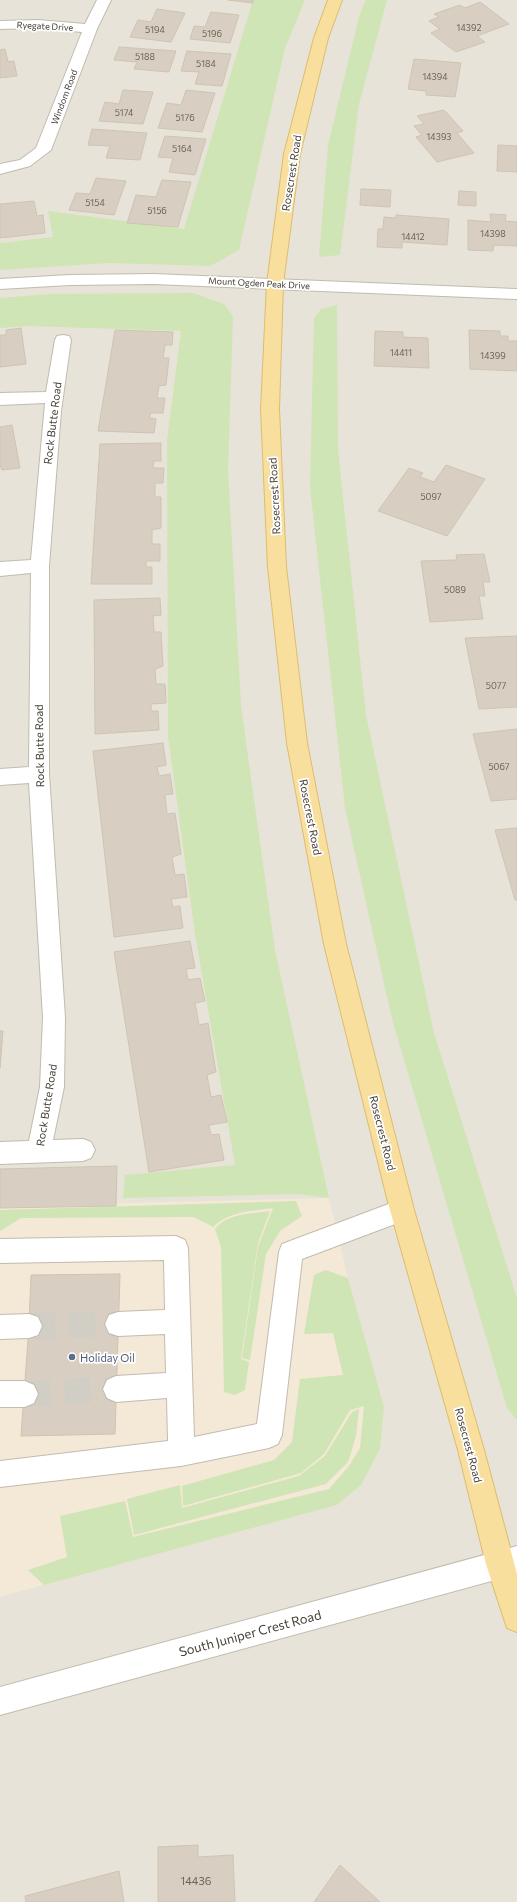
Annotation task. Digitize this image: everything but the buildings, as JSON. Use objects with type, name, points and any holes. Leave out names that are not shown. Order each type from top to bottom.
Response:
[{"type":"main road","name":"Rosecrest Road","points":[[335,0],[321,38],[292,154],[275,284],[270,409],[277,567],[298,743],[336,944],[402,1210],[471,1450],[509,1562],[517,1618]]},
{"type":"street","name":"Windom Road","points":[[0,170],[25,163],[43,150],[90,29],[104,0]]},
{"type":"street","name":"Ryegate Drive","points":[[0,25],[38,24],[90,29]]},
{"type":"street","name":"Mount Ogden Peak Drive","points":[[0,284],[123,279],[517,294]]},
{"type":"street","name":"Rock Butte Road","points":[[38,1152],[52,1087],[54,1025],[39,774],[40,566],[54,397],[63,340]]},
{"type":"street","points":[[0,398],[54,397]]},
{"type":"street","points":[[0,569],[40,566]]},
{"type":"street","points":[[0,778],[39,774]]},
{"type":"street","points":[[0,1153],[83,1150]]},
{"type":"street","points":[[0,1474],[181,1453],[269,1435],[291,1252],[402,1210]]},
{"type":"street","points":[[0,1251],[176,1248],[179,1321],[181,1453]]},
{"type":"street","points":[[118,1324],[179,1321]]},
{"type":"street","points":[[0,1327],[29,1326]]},
{"type":"street","points":[[116,1389],[179,1385]]},
{"type":"street","name":"South Juniper Crest Road","points":[[0,1701],[509,1562]]},
{"type":"shaded area","points":[[0,0],[517,0],[517,1902],[0,1902]]},
{"type":"shaded area","points":[[329,1198],[348,1278],[384,1407],[380,1449],[361,1485],[337,1505],[0,1597],[0,1206]]},
{"type":"green space","points":[[253,0],[305,0],[285,48],[239,250],[210,266],[109,263],[0,270],[0,243],[53,237],[48,211],[184,229]]},
{"type":"green space","points":[[366,0],[387,0],[359,104],[340,255],[319,257],[328,145],[360,13]]},
{"type":"green space","points":[[193,293],[224,304],[233,316],[228,470],[241,706],[275,950],[329,1198],[297,1194],[123,1198],[125,1175],[235,1165],[195,934],[168,736],[167,440],[181,331],[27,326],[0,328],[0,298],[50,294]]},
{"type":"green space","points":[[337,305],[338,450],[366,715],[434,1033],[517,1298],[517,1420],[507,1408],[392,1019],[345,808],[310,487],[314,318],[321,309]]},
{"type":"green space","points":[[296,1201],[302,1216],[280,1231],[266,1254],[250,1360],[242,1358],[258,1247],[273,1208],[233,1215],[219,1222],[213,1227],[194,1217],[21,1218],[0,1231],[0,1210]]},
{"type":"green space","points":[[270,1211],[258,1243],[241,1359],[249,1362],[245,1390],[235,1395],[224,1392],[221,1247],[215,1229],[226,1220],[233,1217]]},
{"type":"green space","points":[[326,1270],[348,1278],[384,1407],[380,1449],[361,1485],[337,1505],[44,1585],[28,1570],[67,1557],[60,1516],[125,1501],[133,1537],[329,1489],[349,1466],[360,1448],[364,1406],[350,1410],[324,1454],[301,1473],[183,1506],[182,1486],[274,1460],[292,1442],[300,1379],[343,1375],[333,1333],[304,1334],[314,1275]]},
{"type":"green space","points":[[359,1409],[356,1436],[348,1462],[326,1484],[134,1535],[127,1499],[180,1485],[182,1508],[299,1476],[325,1456],[352,1412]]},
{"type":"tunnel","points":[[29,1326],[118,1324]]},
{"type":"tunnel","points":[[25,1394],[116,1389]]},
{"type":"place","name":"Holiday Oil","points":[[72,1357]]}]
